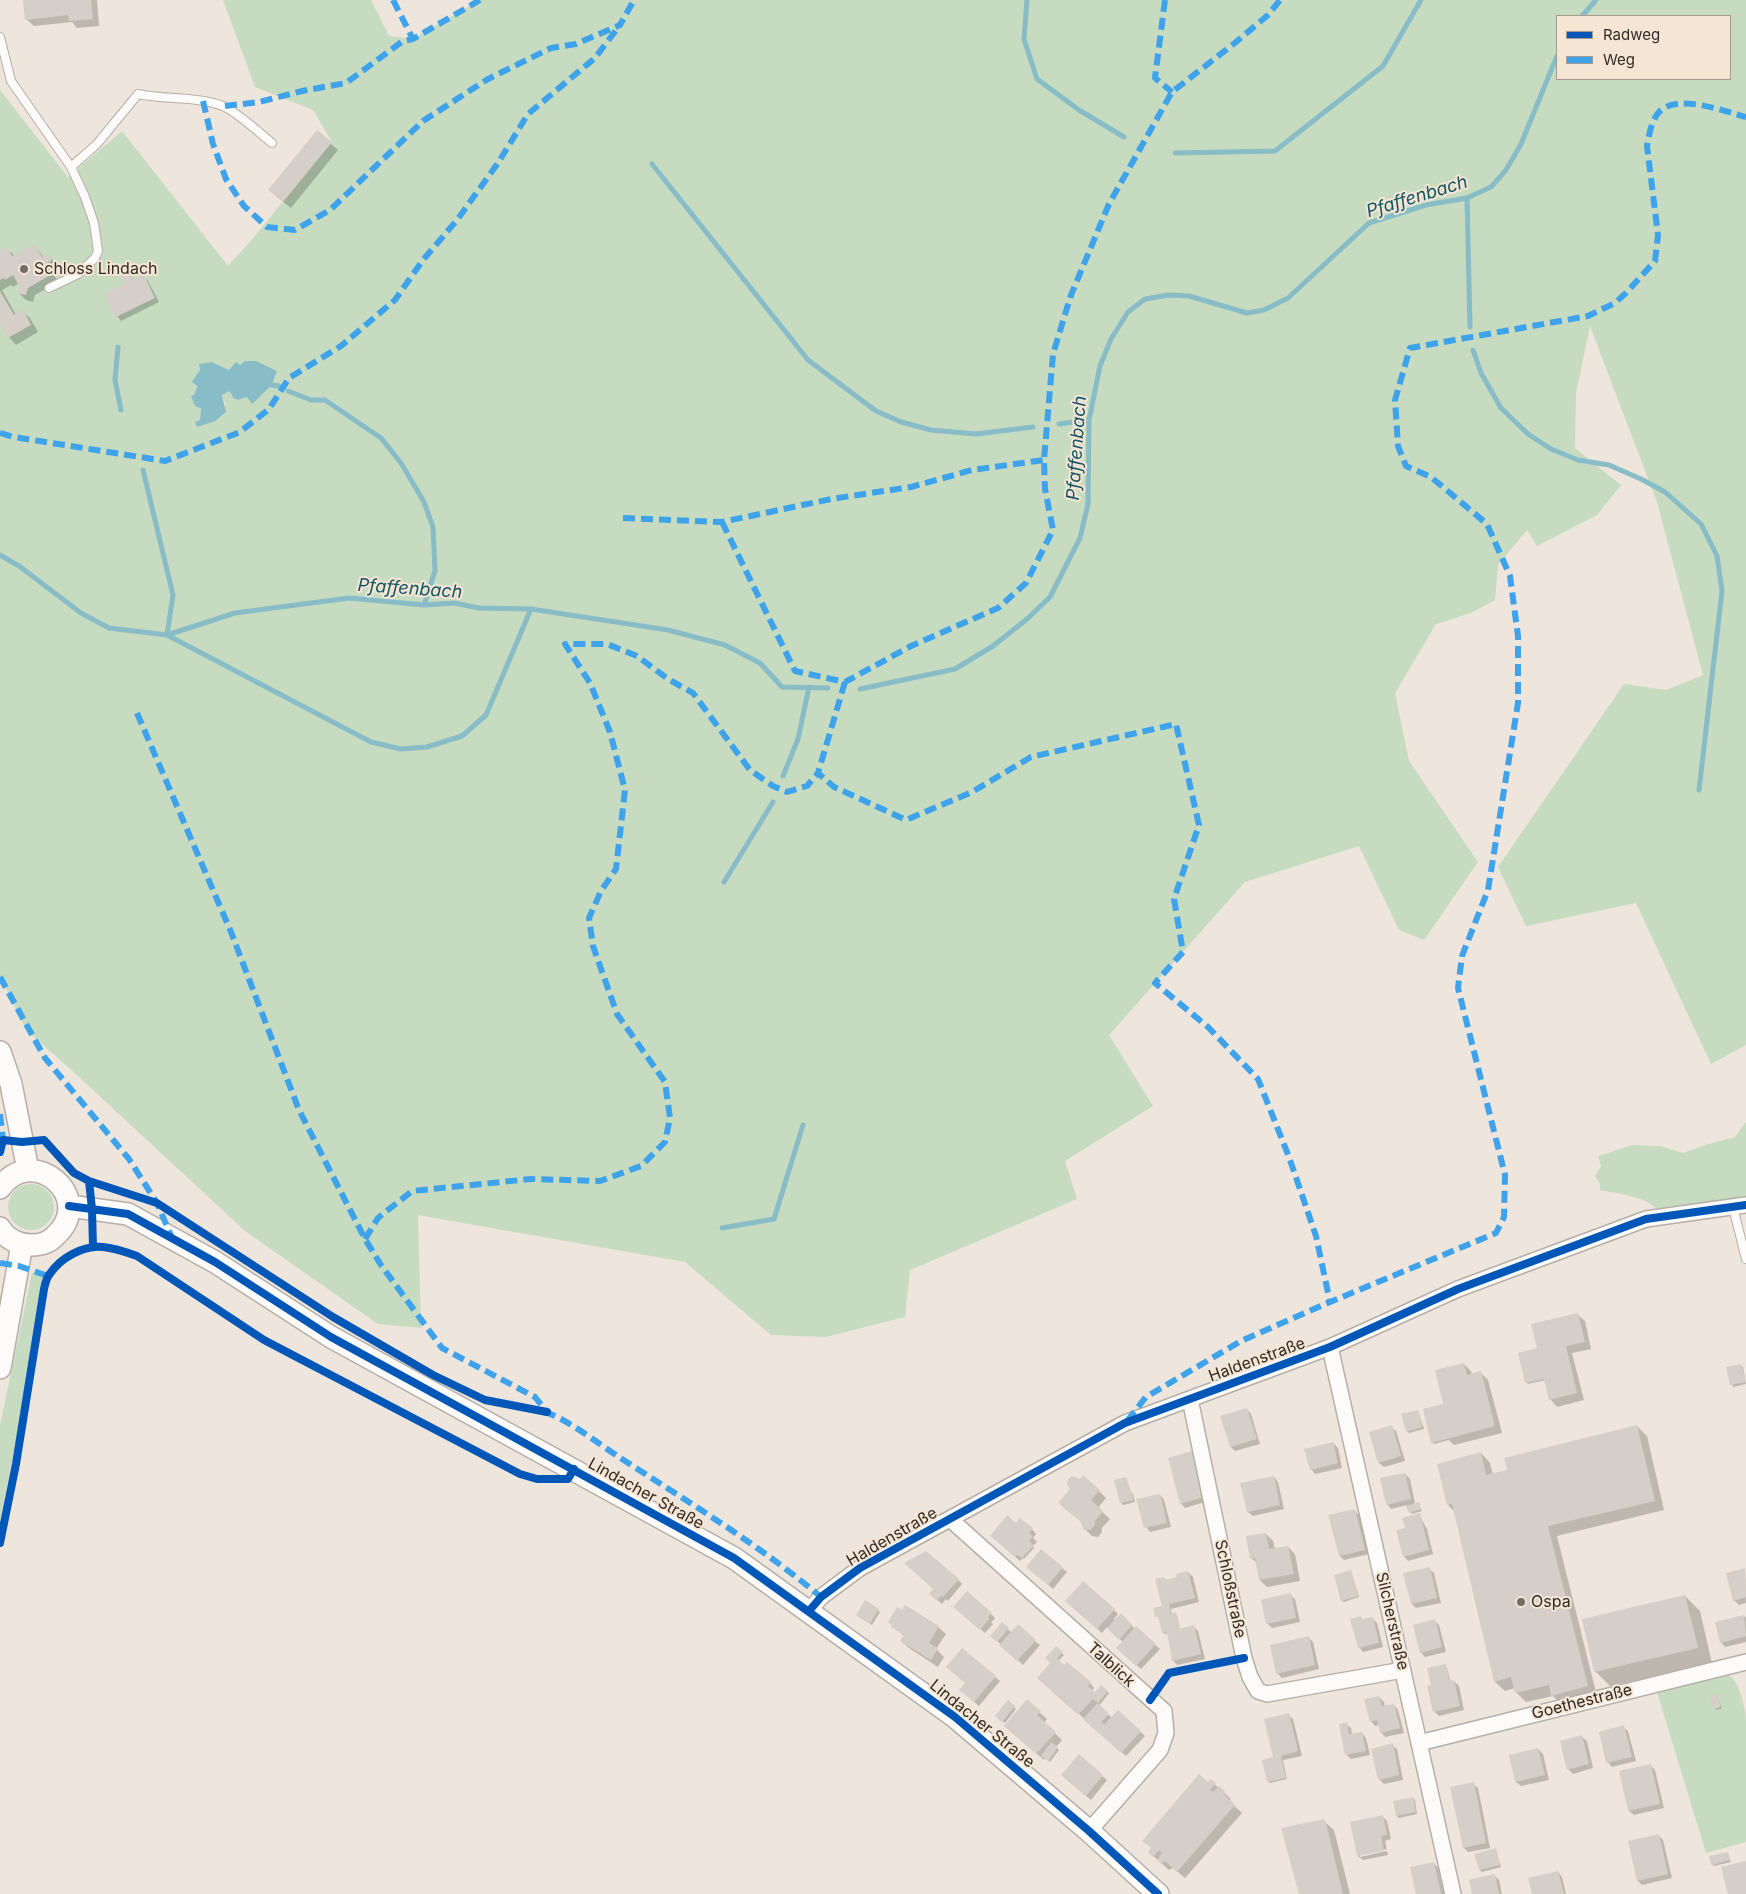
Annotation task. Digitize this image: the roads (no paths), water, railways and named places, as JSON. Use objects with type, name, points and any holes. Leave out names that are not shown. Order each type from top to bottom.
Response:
[{"type":"street","points":[[0,1052],[11,1084],[28,1170]]},
{"type":"street","points":[[0,1188],[5,1181],[16,1174],[28,1170],[40,1171],[51,1176],[60,1184],[66,1194],[69,1206],[68,1219],[62,1230],[52,1239],[40,1244],[22,1244],[14,1241],[0,1228]]},
{"type":"street","name":"Lindacher Straße","points":[[69,1206],[128,1214],[215,1262],[331,1336],[734,1558],[955,1718],[1089,1830],[1158,1894]]},
{"type":"street","name":"Haldenstraße","points":[[809,1611],[821,1597],[860,1568],[1125,1423],[1330,1347],[1458,1289],[1646,1219],[1739,1206]]},
{"type":"street","points":[[0,1368],[22,1244]]},
{"type":"street","name":"Silcherstraße","points":[[1330,1347],[1453,1894]]},
{"type":"street","name":"Schloßstraße","points":[[1190,1400],[1244,1658],[1250,1677],[1258,1691],[1267,1694],[1403,1670]]},
{"type":"street","name":"Talblick","points":[[950,1519],[1164,1711],[1166,1733],[1160,1750],[1089,1830]]},
{"type":"street","name":"Goethestraße","points":[[1419,1743],[1745,1664]]},
{"type":"lane","points":[[0,37],[11,81],[71,167],[94,222],[98,251],[95,258],[78,274],[49,288]]},
{"type":"lane","points":[[71,167],[97,144],[138,94],[156,98],[203,101],[225,106],[272,143]]},
{"type":"lane","points":[[1739,1206],[1746,1258]]},
{"type":"water","points":[[245,361],[256,361],[277,371],[272,385],[252,404],[247,397],[238,400],[233,398],[230,391],[222,395],[226,412],[215,421],[197,427],[195,422],[200,420],[201,408],[195,406],[191,396],[194,395],[197,386],[192,382],[200,370],[199,364],[212,362],[229,370],[236,362],[240,365]]},
{"type":"waterway","points":[[1027,0],[1024,39],[1037,79],[1079,110],[1124,137]]},
{"type":"waterway","points":[[1175,153],[1275,151],[1383,66],[1421,0]]},
{"type":"waterway","name":"Pfaffenbach","points":[[1583,15],[1596,0]]},
{"type":"waterway","name":"Pfaffenbach","points":[[860,689],[955,669],[993,646],[1027,619],[1050,597],[1080,538],[1088,504],[1089,420],[1100,366],[1111,339],[1128,312],[1145,299],[1169,295],[1189,296],[1247,313],[1264,310],[1288,298],[1369,223],[1426,205],[1467,198],[1491,187],[1506,170],[1521,144],[1556,58]]},
{"type":"waterway","points":[[652,164],[808,360],[876,411],[901,422],[931,430],[976,434],[1033,427]]},
{"type":"waterway","points":[[1467,198],[1470,327]]},
{"type":"waterway","points":[[118,347],[115,380],[121,410]]},
{"type":"waterway","points":[[1473,350],[1481,373],[1501,408],[1528,434],[1551,449],[1578,460],[1609,465],[1641,479],[1665,492],[1701,524],[1717,556],[1722,591],[1699,790]]},
{"type":"waterway","points":[[272,385],[279,386]]},
{"type":"waterway","points":[[288,391],[311,400],[325,400],[381,438],[401,463],[424,502],[433,527],[435,571],[424,605]]},
{"type":"waterway","points":[[1059,424],[1089,420]]},
{"type":"waterway","points":[[143,470],[173,595],[167,635],[371,742],[401,749],[427,747],[462,736],[486,715],[531,609]]},
{"type":"waterway","name":"Pfaffenbach","points":[[0,555],[19,566],[81,613],[109,628],[167,635],[235,613],[349,598],[424,605],[454,603],[479,608],[531,609],[668,630],[725,645],[760,663],[782,687],[828,688]]},
{"type":"waterway","points":[[783,776],[798,739],[809,687]]},
{"type":"waterway","points":[[724,882],[773,802]]},
{"type":"waterway","points":[[722,1228],[774,1219],[803,1125]]},
{"type":"place","name":"Schloss Lindach","points":[[24,269]]},
{"type":"place","name":"Ospa","points":[[1521,1602]]}]
